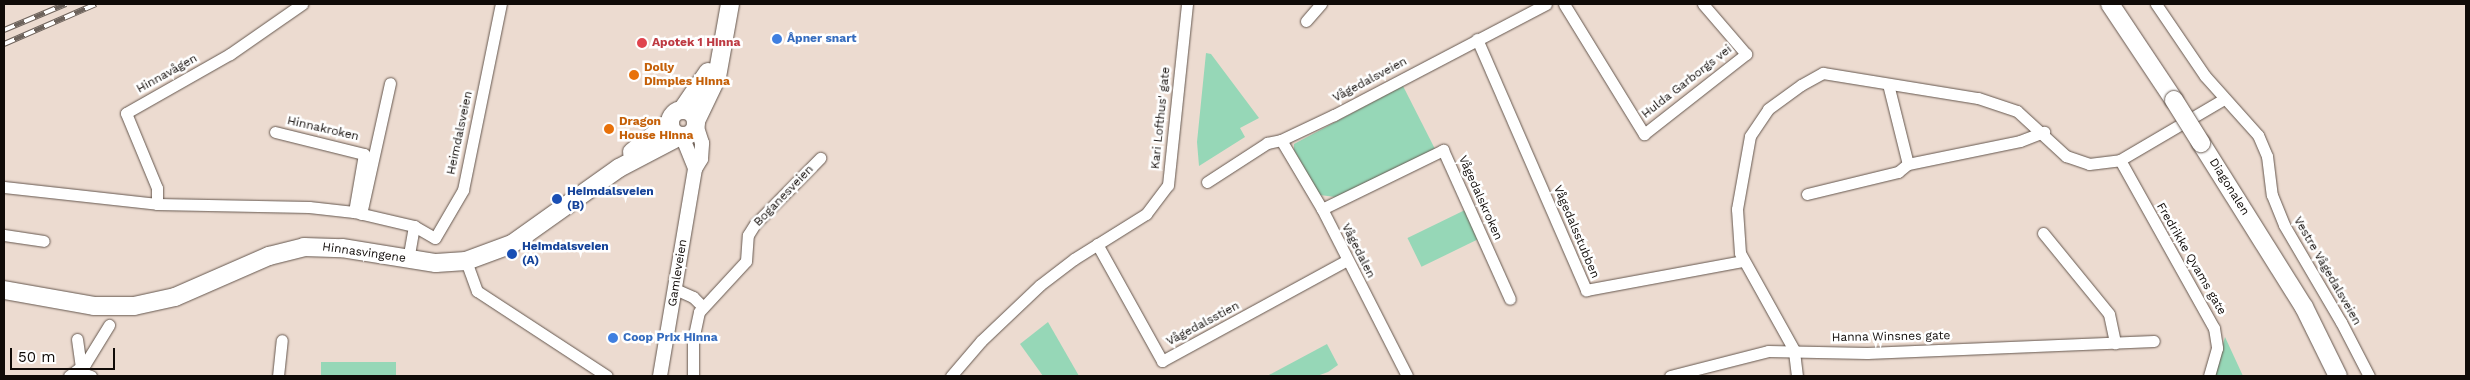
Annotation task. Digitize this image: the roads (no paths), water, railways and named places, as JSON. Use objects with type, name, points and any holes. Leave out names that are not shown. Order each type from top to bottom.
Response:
[{"type":"main road","points":[[696,123],[717,77],[730,4]]},
{"type":"main road","name":"Diagonalen","points":[[2110,4],[2174,100],[2304,307],[2338,376]]},
{"type":"main road","points":[[678,126],[720,52]]},
{"type":"main road","name":"Hinnasvingene","points":[[4,290],[94,306],[134,306],[175,297],[269,256],[304,247],[342,248],[436,263],[466,261],[512,244],[678,126],[691,133],[696,123]]},
{"type":"street","name":"Hinnavågen","points":[[158,204],[156,188],[126,113],[230,54],[302,4]]},
{"type":"street","name":"Heimdalsveien","points":[[414,226],[435,238],[463,190],[501,4]]},
{"type":"street","name":"Kari Lofthus' gate","points":[[951,376],[1010,312],[1074,259],[1146,214],[1168,184],[1187,4]]},
{"type":"street","points":[[1306,21],[1321,4]]},
{"type":"street","name":"Vågedalsveien","points":[[1207,182],[1268,143],[1281,140],[1546,4]]},
{"type":"street","name":"Hulda Garborgs vei","points":[[1564,4],[1644,134],[1746,54],[1704,4]]},
{"type":"street","name":"Vestre Vågedalsveien","points":[[2156,4],[2224,99],[2244,116],[2258,135],[2267,156],[2272,196],[2284,225],[2341,322],[2369,376]]},
{"type":"street","name":"Vågedalsstubben","points":[[1477,39],[1586,290],[1743,261]]},
{"type":"street","points":[[1797,376],[1794,350],[1743,261],[1738,203],[1750,136],[1768,109],[1823,73],[1978,98],[2017,111],[2044,132],[2066,156],[2077,161],[2098,164],[2120,160],[2224,99]]},
{"type":"street","points":[[357,213],[390,83]]},
{"type":"street","points":[[1888,84],[1908,164]]},
{"type":"street","name":"Gamleveien","points":[[660,376],[695,169],[701,158],[702,143],[696,123]]},
{"type":"street","points":[[678,126],[695,169]]},
{"type":"street","name":"Hinnakroken","points":[[275,132],[364,154],[357,213]]},
{"type":"street","points":[[1807,194],[1898,172],[1908,164],[2020,141],[2044,132]]},
{"type":"street","name":"Vågedalen","points":[[1281,140],[1322,209],[1407,376]]},
{"type":"street","name":"Vågedalskroken","points":[[1322,209],[1443,150],[1510,299]]},
{"type":"street","name":"Boganesveien","points":[[693,376],[694,330],[703,307],[746,261],[748,235],[755,224],[820,158]]},
{"type":"street","name":"Fredrikke Qvams gate","points":[[2120,160],[2214,328],[2217,348],[2209,376]]},
{"type":"street","points":[[4,187],[158,204],[309,207],[357,213],[414,226],[408,259]]},
{"type":"street","points":[[2043,233],[2109,314],[2115,343]]},
{"type":"street","points":[[4,235],[44,241]]},
{"type":"street","name":"Vågedalsstien","points":[[1097,244],[1162,361],[1347,260]]},
{"type":"street","points":[[466,261],[478,290],[607,376]]},
{"type":"street","points":[[675,289],[693,297],[703,307]]},
{"type":"street","points":[[76,371],[109,325]]},
{"type":"street","points":[[76,371],[77,339]]},
{"type":"street","points":[[278,376],[282,340]]},
{"type":"street","name":"Hanna Winsnes gate","points":[[1670,376],[1768,351],[1794,350],[1867,353],[2154,341]]},
{"type":"street","points":[[76,371],[91,376]]},
{"type":"railway","points":[[4,30],[66,4]]},
{"type":"railway","points":[[4,44],[96,4]]},
{"type":"place","name":"Åpner snart","points":[[777,39]]},
{"type":"place","name":"Apotek 1 Hinna","points":[[642,43]]},
{"type":"place","name":"Dolly Dimples Hinna","points":[[634,75]]},
{"type":"place","name":"Dragon House Hinna","points":[[609,129]]},
{"type":"place","name":"Heimdalsveien (B)","points":[[557,199]]},
{"type":"place","name":"Heimdalsveien (A)","points":[[512,254]]},
{"type":"place","name":"Coop Prix Hinna","points":[[613,338]]}]
